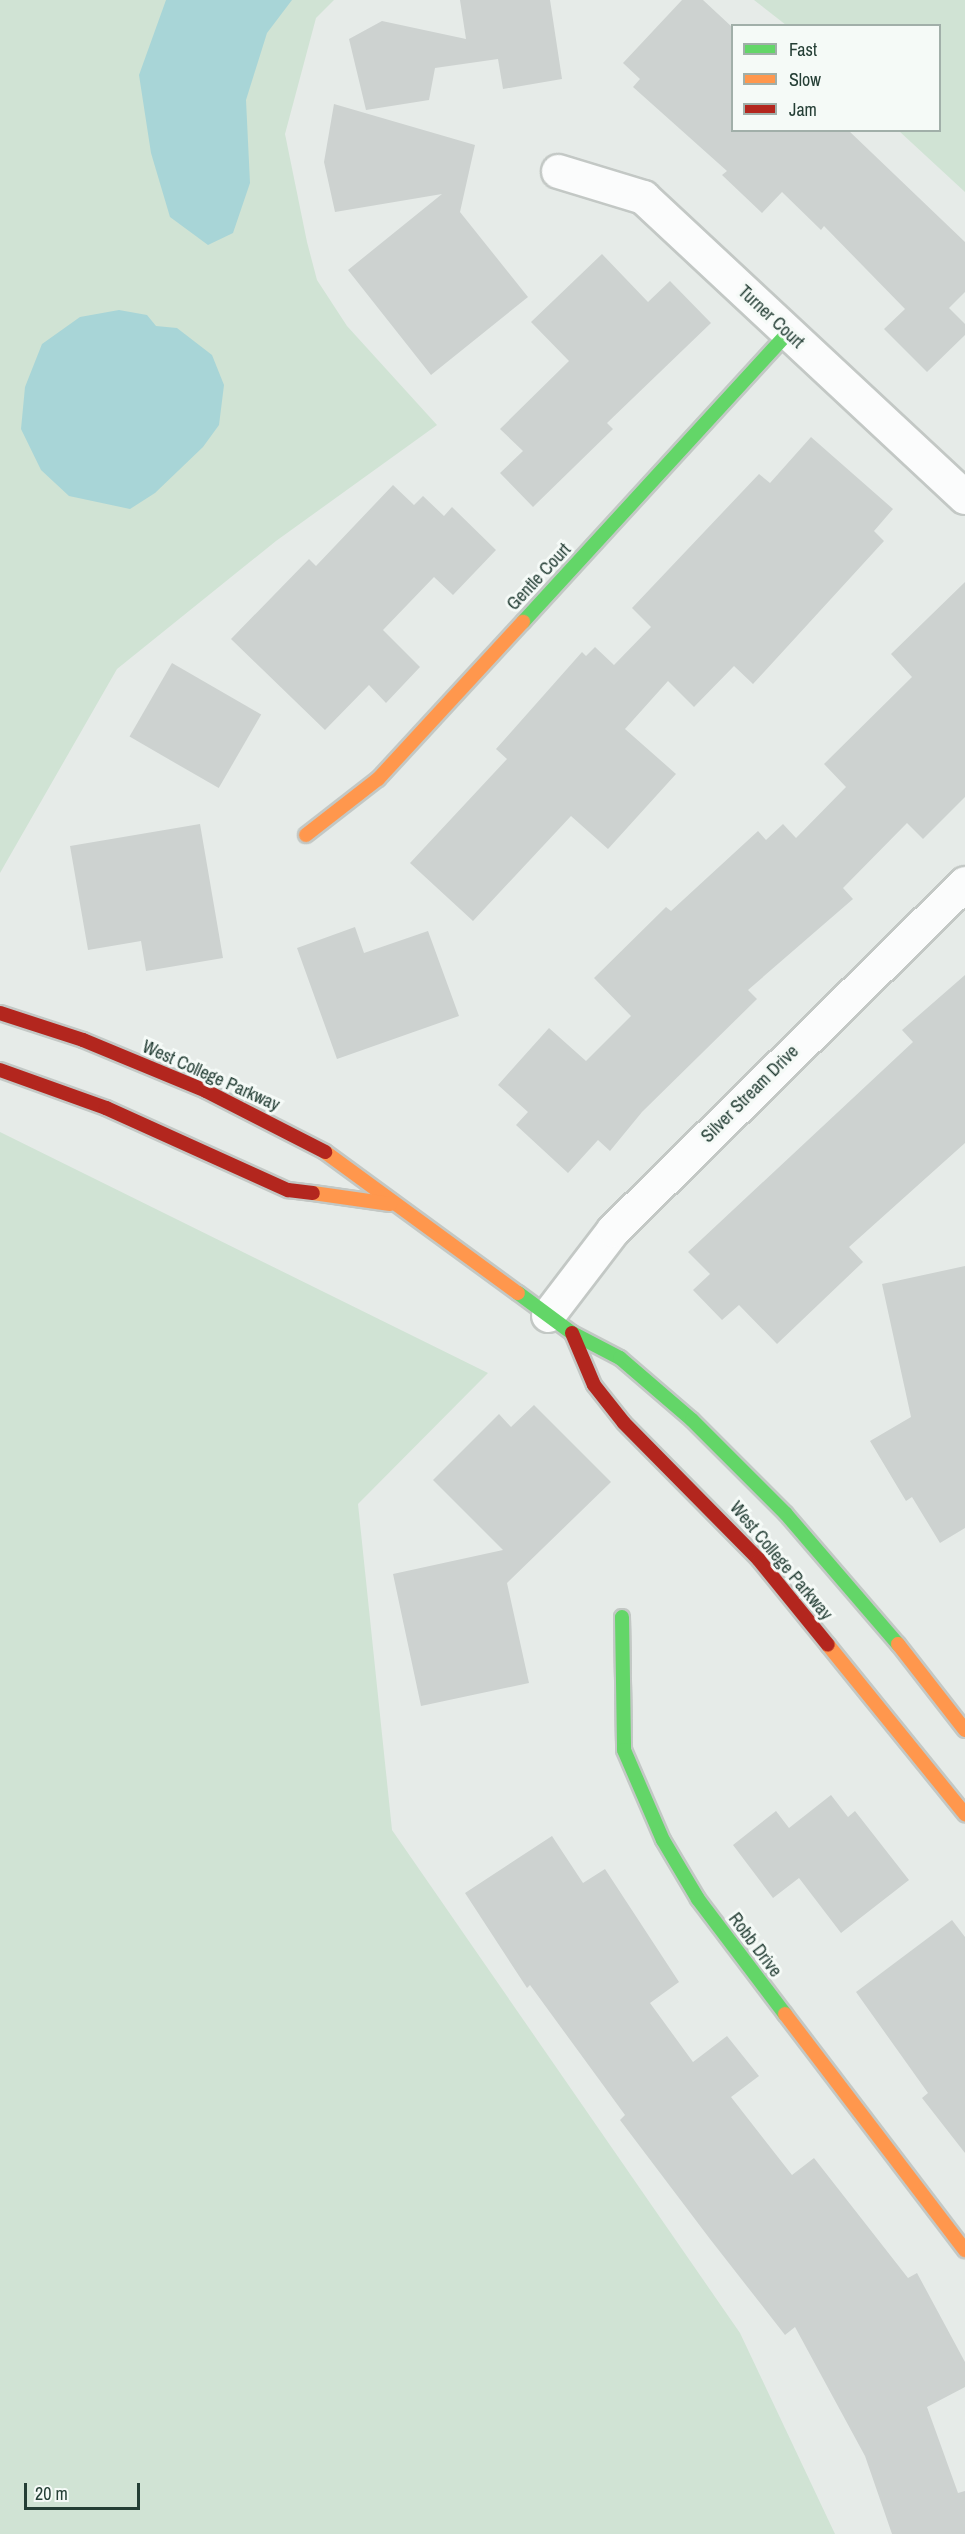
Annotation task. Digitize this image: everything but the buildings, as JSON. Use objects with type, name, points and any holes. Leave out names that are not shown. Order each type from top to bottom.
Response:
[{"type":"street","name":"Turner Court","points":[[558,171],[643,197],[965,497]]},
{"type":"street","name":"Gentle Court","points":[[306,835],[378,779],[788,333]]},
{"type":"street","name":"Silver Stream Drive","points":[[560,1324],[613,1230],[965,883]]},
{"type":"street","name":"West College Parkway","points":[[0,1013],[83,1040],[206,1091],[309,1141],[390,1204],[560,1324],[620,1358],[693,1420],[778,1506],[871,1610],[965,1730]]},
{"type":"street","name":"West College Parkway","points":[[0,1070],[106,1108],[288,1190],[390,1204]]},
{"type":"street","name":"West College Parkway","points":[[560,1324],[594,1385],[624,1423],[759,1560],[965,1814]]},
{"type":"street","name":"Robb Drive","points":[[622,1617],[624,1750],[663,1840],[698,1899],[965,2250]]},
{"type":"green space","points":[[0,0],[334,0],[316,18],[285,134],[307,242],[317,280],[347,326],[437,425],[276,541],[117,669],[0,873]]},
{"type":"green space","points":[[754,0],[965,0],[965,192],[900,132],[941,132],[941,24],[785,24]]},
{"type":"green space","points":[[0,1132],[488,1373],[358,1504],[392,1830],[740,2333],[835,2534],[0,2534]]},
{"type":"water","points":[[166,0],[292,0],[267,33],[246,100],[250,183],[233,233],[208,245],[170,217],[151,153],[139,75]]},
{"type":"water","points":[[119,310],[147,315],[156,326],[177,328],[212,355],[224,385],[219,425],[203,447],[155,493],[130,509],[69,496],[41,470],[21,429],[25,387],[42,344],[80,317]]},
{"type":"traffic: fast","points":[[523,622],[788,333]]},
{"type":"traffic: fast","points":[[518,1293],[572,1333],[620,1358],[692,1420],[786,1514],[898,1644]]},
{"type":"traffic: fast","points":[[622,1617],[624,1750],[663,1840],[698,1899],[785,2014]]},
{"type":"traffic: slow","points":[[306,835],[378,779],[523,622]]},
{"type":"traffic: slow","points":[[325,1152],[518,1293]]},
{"type":"traffic: slow","points":[[313,1193],[390,1204]]},
{"type":"traffic: slow","points":[[898,1644],[965,1730]]},
{"type":"traffic: slow","points":[[828,1645],[965,1814]]},
{"type":"traffic: slow","points":[[785,2014],[965,2250]]},
{"type":"traffic: jam","points":[[0,1013],[83,1040],[206,1091],[325,1152]]},
{"type":"traffic: jam","points":[[0,1070],[106,1108],[288,1190],[313,1193]]},
{"type":"traffic: jam","points":[[572,1333],[594,1385],[624,1423],[759,1560],[828,1645]]}]
